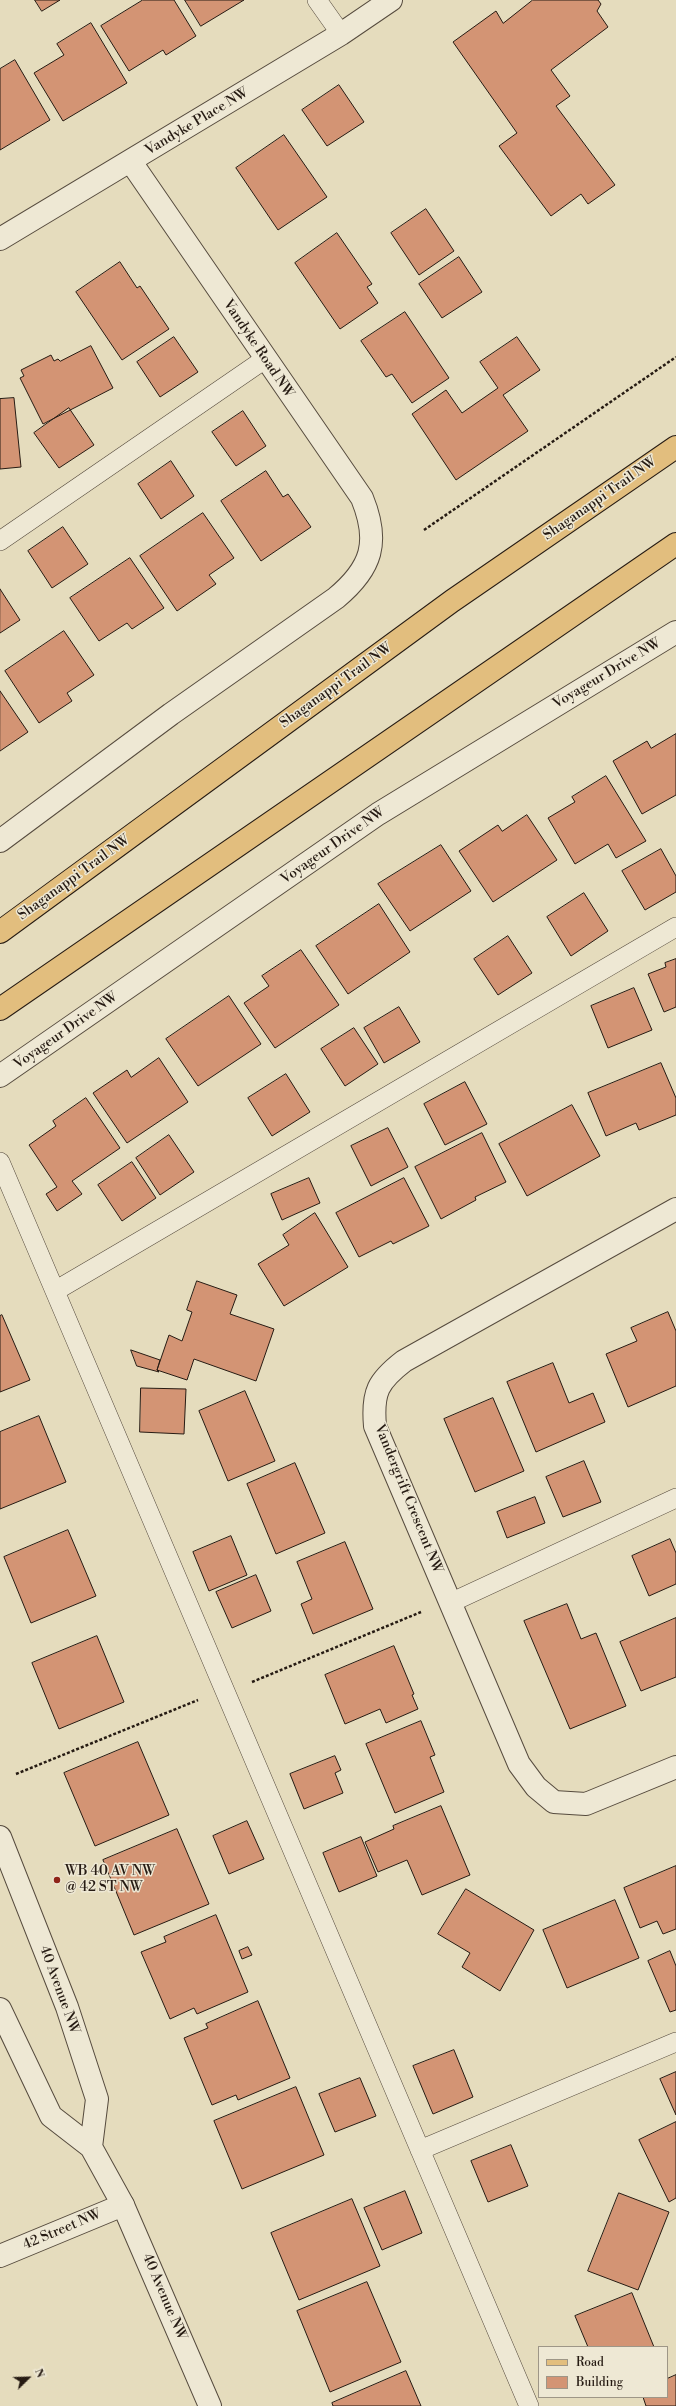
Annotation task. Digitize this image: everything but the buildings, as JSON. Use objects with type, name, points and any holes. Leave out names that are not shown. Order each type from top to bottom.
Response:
[{"type":"main road","name":"Shaganappi Trail NW","points":[[0,932],[452,601],[676,447]]},
{"type":"main road","points":[[0,1009],[676,544]]},
{"type":"street","name":"Vandyke Place NW","points":[[0,239],[341,34],[391,0]]},
{"type":"street","name":"Vandyke Road NW","points":[[0,841],[171,714],[354,584],[365,567],[371,541],[371,527],[362,498],[130,162]]},
{"type":"street","name":"Voyageur Drive NW","points":[[0,1076],[378,814],[676,632]]},
{"type":"street","name":"Vandergrift Crescent NW","points":[[676,1209],[404,1361],[386,1375],[376,1389],[374,1410],[375,1426],[519,1764],[536,1787],[554,1802],[586,1804],[676,1767]]},
{"type":"street","name":"40 Avenue NW","points":[[0,1837],[67,2007],[97,2099],[91,2147]]},
{"type":"street","name":"40 Avenue NW","points":[[0,2009],[51,2116],[91,2147],[123,2205],[210,2406]]},
{"type":"street","name":"42 Street NW","points":[[0,2256],[123,2205]]},
{"type":"lane","points":[[317,0],[341,34]]},
{"type":"lane","points":[[0,541],[265,359]]},
{"type":"lane","points":[[55,1291],[676,927]]},
{"type":"lane","points":[[0,1162],[529,2406]]},
{"type":"lane","points":[[450,1603],[676,1498]]},
{"type":"lane","points":[[420,2150],[676,2042]]},
{"type":"path","points":[[424,530],[676,357]]},
{"type":"place","name":"WB 40 AV NW @ 42 ST NW","points":[[57,1880]]}]
